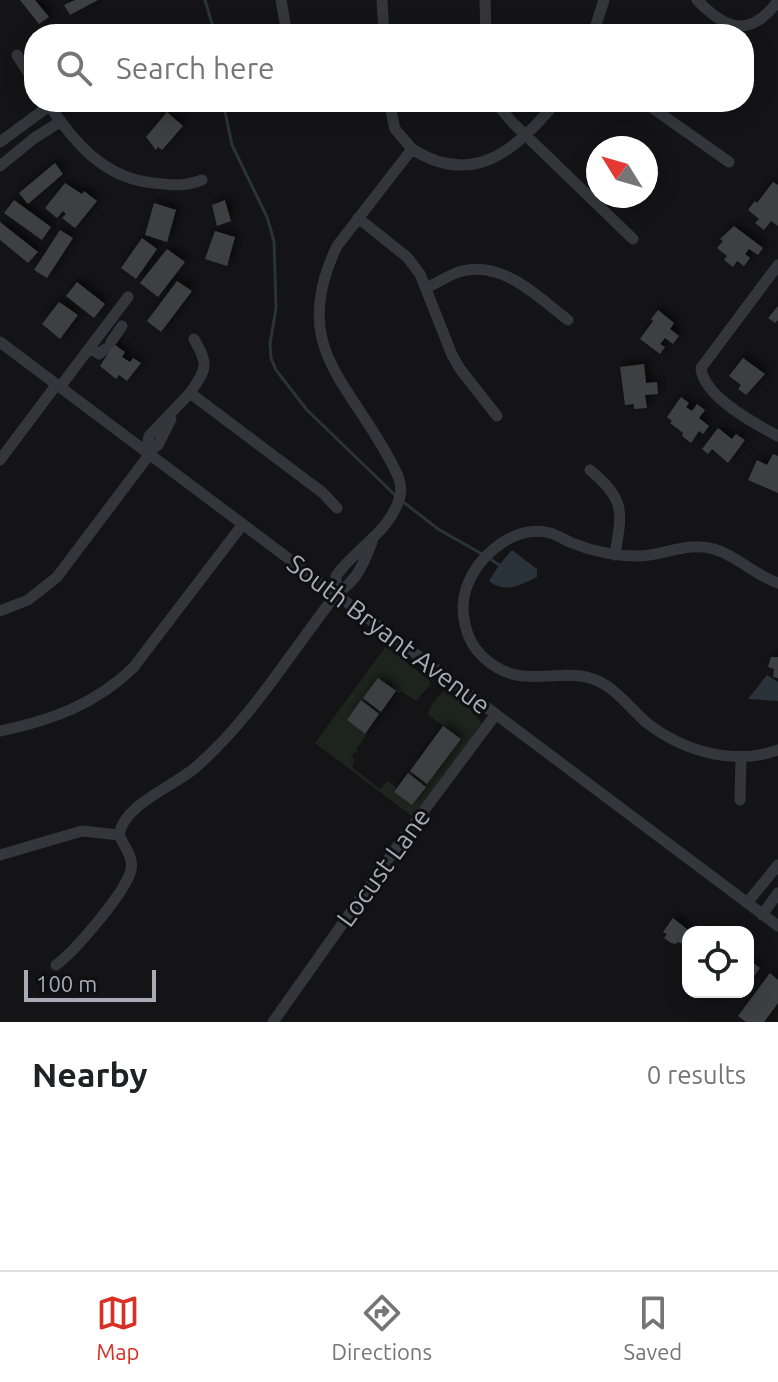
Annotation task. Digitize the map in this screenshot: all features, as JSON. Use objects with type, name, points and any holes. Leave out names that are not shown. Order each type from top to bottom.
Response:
[{"type":"street","points":[[281,0],[285,24]]},
{"type":"street","points":[[382,0],[383,24]]},
{"type":"street","points":[[485,0],[486,24]]},
{"type":"street","points":[[596,24],[604,0]]},
{"type":"street","points":[[697,0],[730,24]]},
{"type":"street","points":[[750,24],[762,19],[778,1]]},
{"type":"street","points":[[17,55],[24,66]]},
{"type":"street","points":[[0,142],[38,112]]},
{"type":"street","points":[[54,112],[90,156],[116,173],[141,182],[183,187],[202,180]]},
{"type":"street","points":[[391,112],[395,129],[412,149],[445,165],[478,164],[511,149],[547,112]]},
{"type":"street","points":[[504,112],[633,239]]},
{"type":"street","points":[[658,112],[729,162]]},
{"type":"street","points":[[0,166],[61,121]]},
{"type":"street","points":[[56,965],[78,947],[128,877],[131,861],[119,835],[125,817],[193,770],[228,735],[337,593],[336,576],[351,558],[373,540],[396,509],[401,492],[398,476],[332,370],[323,345],[319,301],[337,246],[412,149]]},
{"type":"street","points":[[358,218],[407,257],[428,287],[452,355],[497,416]]},
{"type":"street","points":[[778,265],[701,368],[707,386],[748,418],[778,436]]},
{"type":"street","points":[[428,287],[462,271],[494,272],[515,280],[568,320]]},
{"type":"street","points":[[0,460],[128,297]]},
{"type":"street","points":[[90,348],[99,354],[122,326]]},
{"type":"street","points":[[0,611],[28,600],[57,577],[148,454],[158,445],[177,409],[206,368],[205,358],[194,339]]},
{"type":"street","name":"South Bryant Avenue","points":[[0,342],[778,926]]},
{"type":"street","points":[[190,393],[323,493],[337,508]]},
{"type":"street","points":[[590,470],[612,490],[618,501],[620,524],[615,555]]},
{"type":"street","points":[[0,731],[73,711],[114,686],[133,668],[243,524]]},
{"type":"street","points":[[778,583],[756,574],[723,553],[703,547],[646,555],[615,555],[591,550],[541,531],[520,534],[493,549],[468,584],[463,603],[470,638],[483,657],[499,669],[523,678],[566,675],[593,679],[608,686],[651,726],[676,741],[703,751],[741,757],[778,750]]},
{"type":"street","name":"Locust Lane","points":[[273,1022],[496,714]]},
{"type":"street","points":[[740,800],[741,757]]},
{"type":"street","points":[[0,855],[82,831],[119,835]]},
{"type":"street","points":[[747,903],[778,865]]},
{"type":"street","points":[[762,915],[778,893]]},
{"type":"shaded area","points":[[512,550],[537,569],[537,577],[513,587],[495,585],[489,581]]},
{"type":"shaded area","points":[[386,646],[430,681],[430,685],[416,701],[396,691],[379,714],[361,701],[347,720],[366,735],[356,750],[360,754],[355,752],[351,756],[355,760],[352,767],[380,789],[388,781],[397,788],[394,792],[412,805],[425,787],[408,773],[410,771],[427,784],[461,739],[428,715],[436,699],[444,691],[471,710],[482,725],[413,817],[315,743]]},
{"type":"shaded area","points":[[767,675],[778,682],[778,701],[748,699]]},
{"type":"building","points":[[20,0],[35,0],[49,17],[39,24]]},
{"type":"building","points":[[75,0],[98,0],[70,15],[64,5]]},
{"type":"building","points":[[167,112],[183,126],[162,150],[158,147],[156,150],[146,137]]},
{"type":"building","points":[[55,163],[63,174],[28,204],[19,193]]},
{"type":"building","points":[[773,182],[778,185],[778,226],[771,221],[764,230],[755,223],[759,219],[748,210]]},
{"type":"building","points":[[65,183],[97,201],[75,228],[62,218],[66,214],[63,211],[57,218],[45,208]]},
{"type":"building","points":[[14,200],[51,227],[42,240],[4,213]]},
{"type":"building","points":[[225,200],[231,221],[217,226],[212,205]]},
{"type":"building","points":[[154,203],[176,210],[167,242],[145,235]]},
{"type":"building","points":[[0,222],[38,252],[28,263],[0,240]]},
{"type":"building","points":[[734,226],[763,248],[758,255],[749,249],[745,254],[750,258],[744,266],[737,261],[733,267],[724,260],[727,256],[717,248],[723,241],[720,239]]},
{"type":"building","points":[[60,230],[73,238],[47,278],[34,270]]},
{"type":"building","points":[[215,231],[235,237],[227,266],[205,259]]},
{"type":"building","points":[[142,238],[157,249],[136,279],[121,268]]},
{"type":"building","points":[[167,249],[185,262],[158,297],[140,283]]},
{"type":"building","points":[[177,281],[192,291],[161,332],[147,321]]},
{"type":"building","points":[[77,282],[105,304],[94,318],[66,296]]},
{"type":"building","points":[[59,302],[78,315],[60,339],[42,324]]},
{"type":"building","points":[[778,306],[778,320],[775,323],[768,318]]},
{"type":"building","points":[[658,310],[674,323],[670,329],[679,336],[673,344],[665,338],[660,344],[665,347],[660,354],[640,339]]},
{"type":"building","points":[[108,340],[125,352],[122,357],[141,363],[127,381],[119,375],[116,379],[100,366],[109,352],[102,347]]},
{"type":"building","points":[[743,358],[765,374],[746,395],[738,389],[741,385],[729,376]]},
{"type":"building","points":[[644,364],[646,383],[657,382],[658,394],[645,395],[647,408],[634,409],[634,404],[625,405],[620,367]]},
{"type":"building","points":[[681,397],[689,403],[686,407],[692,411],[697,404],[705,410],[699,418],[709,426],[703,434],[699,431],[691,443],[667,417]]},
{"type":"building","points":[[718,428],[732,439],[736,434],[745,440],[728,463],[712,449],[708,454],[702,449]]},
{"type":"building","points":[[773,454],[778,456],[778,493],[748,480],[757,460],[767,465]]},
{"type":"building","points":[[771,657],[778,657],[778,678],[773,677],[774,669],[768,667]]},
{"type":"building","points":[[378,678],[396,691],[381,712],[363,698]]},
{"type":"building","points":[[361,700],[379,714],[365,734],[347,720]]},
{"type":"building","points":[[443,726],[461,739],[427,784],[410,771]]},
{"type":"building","points":[[408,773],[426,787],[412,805],[394,792]]},
{"type":"building","points":[[673,918],[683,926],[682,944],[671,943],[664,938],[667,934],[663,932]]},
{"type":"building","points":[[770,973],[778,980],[778,1003],[764,1022],[746,1022],[738,1016]]},
{"type":"waterway","points":[[205,0],[212,24]]},
{"type":"waterway","points":[[225,112],[232,145],[267,217],[274,241],[276,308],[270,344],[276,370],[307,410],[396,496]]},
{"type":"waterway","points":[[402,501],[438,529],[482,554]]},
{"type":"waterway","points":[[489,558],[499,565]]}]
